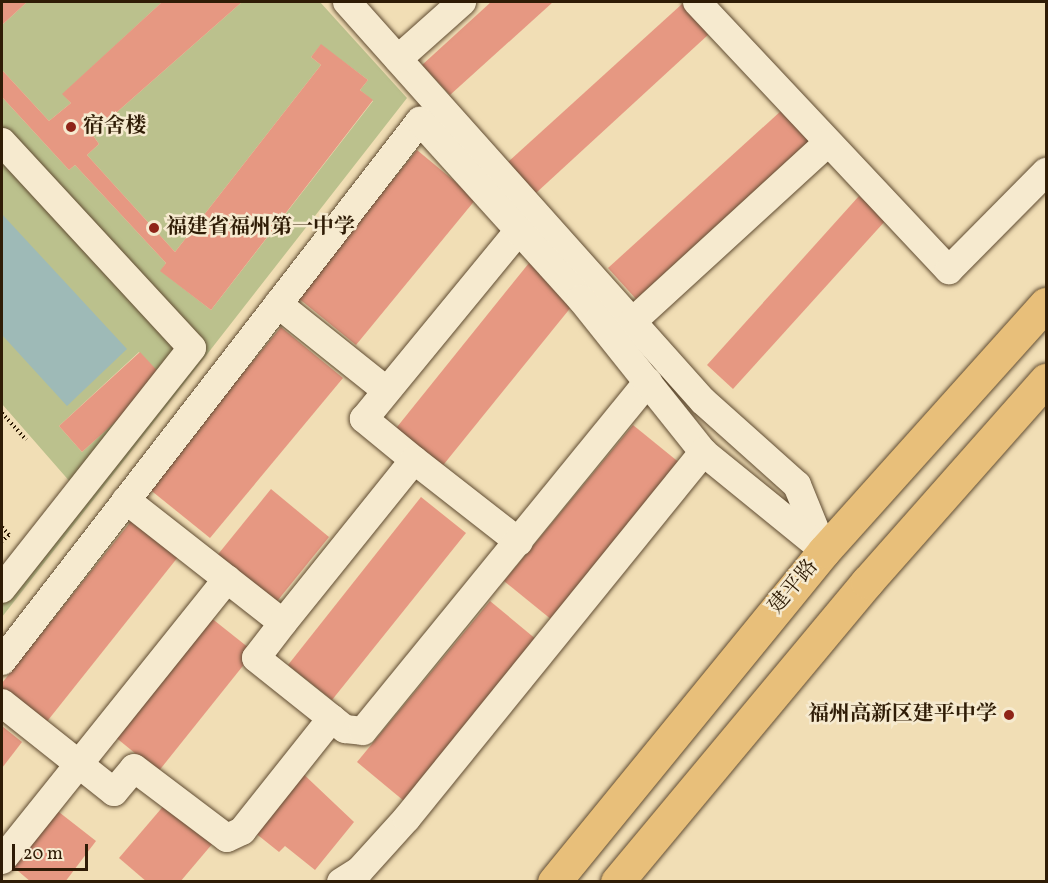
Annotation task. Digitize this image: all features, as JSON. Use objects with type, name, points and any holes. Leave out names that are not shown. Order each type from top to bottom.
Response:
[{"type":"highway","name":"建平路","points":[[554,882],[824,551],[1047,304]]},
{"type":"highway","points":[[617,882],[867,582],[1047,380]]},
{"type":"street","points":[[347,2],[729,429],[797,484],[824,551]]},
{"type":"street","points":[[398,59],[462,2]]},
{"type":"street","points":[[698,2],[826,144],[949,270],[1047,172]]},
{"type":"street","points":[[2,660],[420,121],[519,231],[648,381],[703,452],[824,551]]},
{"type":"street","points":[[2,142],[192,348],[2,589]]},
{"type":"street","points":[[632,322],[826,144]]},
{"type":"street","points":[[519,231],[364,419],[519,542]]},
{"type":"street","points":[[278,304],[387,391]]},
{"type":"street","points":[[414,460],[256,658],[353,732],[372,725],[648,381]]},
{"type":"street","points":[[341,882],[360,870],[407,818],[703,452]]},
{"type":"street","points":[[126,500],[283,623]]},
{"type":"street","points":[[2,860],[227,579]]},
{"type":"street","points":[[2,703],[114,792],[134,768],[226,838],[242,831],[332,718]]},
{"type":"path","points":[[2,413],[26,440]]},
{"type":"path","points":[[2,527],[9,535]]},
{"type":"green space","points":[[27,2],[162,2],[63,94],[71,103],[49,121],[2,70],[2,25]]},
{"type":"green space","name":"福建省福州第一中学","points":[[242,2],[320,2],[407,98],[2,617],[2,589],[78,491],[2,404],[2,97],[69,170],[75,165],[166,263],[161,271],[211,310],[373,101],[360,90],[368,80],[321,45],[311,57],[321,65],[175,252],[87,155],[99,144],[92,134]],"holes":[[[139,352],[163,378],[82,452],[59,426]]]},
{"type":"water","points":[[2,214],[127,349],[67,406],[2,335]]},
{"type":"building","points":[[2,2],[27,2],[2,25]]},
{"type":"building","points":[[162,2],[242,2],[92,134],[99,144],[87,155],[175,252],[321,65],[311,57],[321,44],[368,80],[360,90],[373,100],[211,310],[160,271],[166,263],[75,165],[69,170],[2,97],[2,70],[49,121],[71,103],[62,94]]},
{"type":"building","points":[[491,2],[553,2],[450,95],[422,65]]},
{"type":"building","points":[[682,4],[709,34],[536,193],[508,162]]},
{"type":"building","points":[[782,110],[810,140],[636,299],[608,268]]},
{"type":"building","points":[[417,150],[476,199],[356,345],[297,297]]},
{"type":"building","points":[[859,196],[886,220],[733,389],[707,365]]},
{"type":"building","points":[[529,263],[576,301],[440,469],[393,432]]},
{"type":"building","points":[[281,327],[343,378],[210,538],[148,488]]},
{"type":"building","points":[[140,352],[164,378],[82,452],[59,426]]},
{"type":"building","points":[[633,425],[681,464],[552,620],[504,581]]},
{"type":"building","points":[[271,489],[329,537],[274,605],[215,558]]},
{"type":"building","points":[[421,497],[466,533],[332,700],[288,665]]},
{"type":"building","points":[[132,520],[178,557],[45,724],[2,690],[2,683]]},
{"type":"building","points":[[490,601],[537,640],[404,801],[357,762]]},
{"type":"building","points":[[210,617],[254,652],[158,772],[114,736]]},
{"type":"building","points":[[2,726],[22,742],[2,768]]},
{"type":"building","points":[[297,768],[354,822],[315,870],[285,846],[279,852],[249,828]]},
{"type":"building","points":[[166,803],[213,843],[180,882],[147,882],[119,858]]},
{"type":"building","points":[[55,809],[96,841],[65,882],[31,882],[11,865]]},
{"type":"place","name":"宿舍楼","points":[[71,127]]},
{"type":"place","name":"福建省福州第一中学","points":[[154,228]]},
{"type":"place","name":"福州高新区建平中学","points":[[1009,715]]}]
